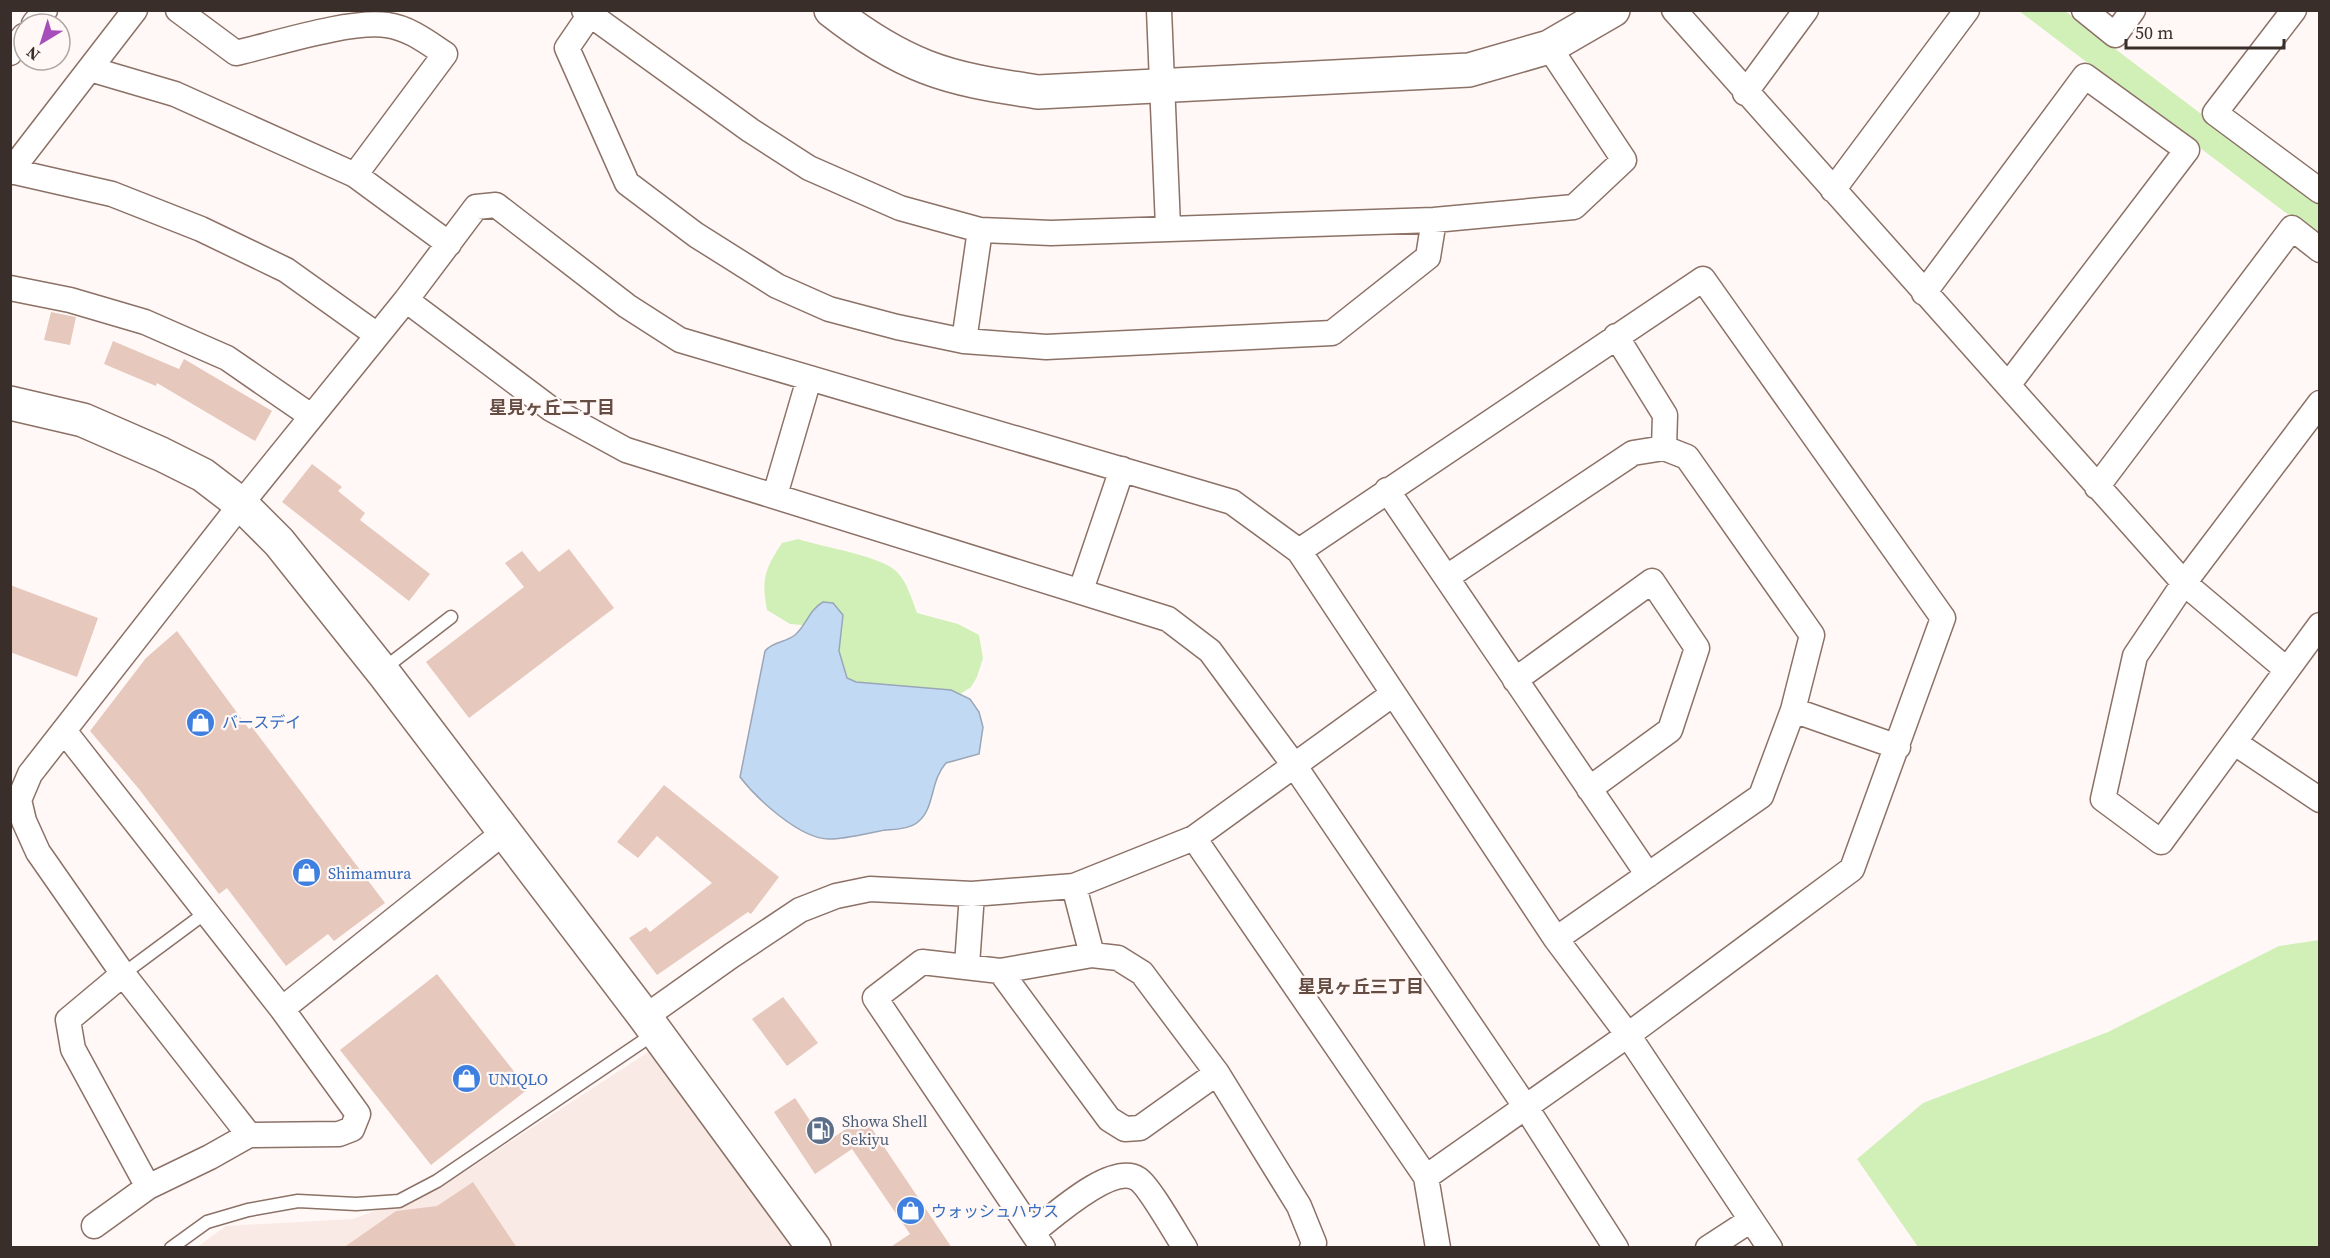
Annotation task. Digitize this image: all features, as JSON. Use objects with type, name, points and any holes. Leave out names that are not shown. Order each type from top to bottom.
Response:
[{"type":"street","points":[[135,10],[11,172],[112,194],[201,229],[286,270],[377,335]]},
{"type":"street","points":[[178,10],[236,53],[340,29],[387,25],[415,34],[445,54],[355,175]]},
{"type":"street","points":[[831,10],[854,27],[925,66],[979,83],[1038,92],[1469,70],[1549,47],[1613,10]]},
{"type":"street","points":[[1160,10],[1167,227]]},
{"type":"street","points":[[1674,10],[1745,93],[2184,583],[2286,669]]},
{"type":"street","points":[[1745,93],[1806,10]]},
{"type":"street","points":[[1833,190],[1967,10]]},
{"type":"street","points":[[2084,10],[2115,35],[2133,10]]},
{"type":"street","points":[[2294,10],[2215,113],[2319,191]]},
{"type":"street","points":[[1434,220],[1428,257],[1332,333],[1046,347],[964,341],[829,309],[777,286],[696,235],[627,183],[567,48],[589,12],[750,130],[809,168],[900,208],[980,230],[1051,233],[1167,227],[1434,220],[1574,207],[1624,160],[1549,47]]},
{"type":"street","points":[[90,69],[175,94],[355,175],[449,244]]},
{"type":"street","points":[[1924,293],[2085,76],[2187,150],[2008,385]]},
{"type":"street","points":[[249,1135],[123,974],[38,852],[24,821],[19,800],[30,774],[241,504],[406,300],[476,207],[496,205],[627,306],[680,340],[1232,502],[1299,551],[1556,939],[1629,1035],[1770,1248]]},
{"type":"street","points":[[2097,487],[2292,228],[2319,250]]},
{"type":"street","points":[[964,341],[980,230]]},
{"type":"street","points":[[1299,551],[1703,279],[1943,618],[1852,869],[1629,1035],[1426,1177]]},
{"type":"street","points":[[10,288],[70,300],[145,322],[226,358],[311,416]]},
{"type":"street","points":[[406,300],[550,409],[626,450],[1168,619],[1210,651],[1294,765],[1525,1106],[1616,1248]]},
{"type":"street","points":[[1616,336],[1665,415],[1664,448]]},
{"type":"street","points":[[775,495],[809,379]]},
{"type":"street","points":[[10,403],[83,420],[203,475],[241,504],[279,542],[381,670],[651,1025],[814,1248]]},
{"type":"street","points":[[2319,403],[2184,583],[2135,656],[2103,798],[2161,842],[2319,625]]},
{"type":"street","points":[[1447,577],[1633,453],[1664,448],[1687,457],[1812,635],[1793,710],[1761,796],[1556,939]]},
{"type":"street","points":[[1080,590],[1122,470]]},
{"type":"street","points":[[1387,490],[1648,875]]},
{"type":"street","points":[[1515,680],[1652,581],[1697,648],[1670,730],[1589,789]]},
{"type":"street","points":[[651,1025],[730,956],[800,910],[836,896],[870,890],[972,894],[1074,886],[1194,838],[1393,694]]},
{"type":"street","points":[[1793,710],[1898,747]]},
{"type":"street","points":[[65,732],[208,911],[358,1114],[352,1128],[339,1134],[249,1135],[148,1187],[94,1226]]},
{"type":"street","points":[[2235,742],[2319,800]]},
{"type":"street","points":[[282,1009],[503,833]]},
{"type":"street","points":[[1194,838],[1426,1177],[1438,1248]]},
{"type":"street","points":[[1074,886],[1092,955]]},
{"type":"street","points":[[967,965],[972,894]]},
{"type":"street","points":[[1185,1248],[1139,1179],[1124,1174],[1106,1179],[1038,1240],[875,998],[922,962],[1000,970],[1092,955],[1118,958],[1142,973],[1217,1073],[1299,1206],[1314,1243],[1312,1248]]},
{"type":"street","points":[[1000,970],[1109,1119],[1125,1129],[1140,1128],[1217,1073]]},
{"type":"street","points":[[123,974],[68,1020],[73,1048],[148,1187]]},
{"type":"street","points":[[1708,1248],[1751,1220]]},
{"type":"lane","points":[[381,670],[451,617]]},
{"type":"lane","points":[[123,974],[208,911]]},
{"type":"lane","points":[[171,1248],[207,1222],[248,1210],[298,1201],[356,1204],[399,1201],[437,1181],[651,1025]]},
{"type":"shaded area","points":[[656,1047],[795,1248],[196,1248],[226,1226],[353,1219],[444,1185]]},
{"type":"green space","points":[[2019,11],[2065,11],[2319,203],[2319,238]]},
{"type":"green space","points":[[798,539],[888,565],[903,580],[917,613],[958,624],[979,635],[983,658],[971,687],[953,699],[875,694],[837,674],[826,627],[790,624],[767,610],[764,590],[768,567],[782,543]]},
{"type":"green space","points":[[2319,940],[2319,1247],[1918,1247],[1857,1159],[1923,1103],[2108,1032],[2279,946]]},
{"type":"water","points":[[823,602],[833,603],[843,615],[839,651],[847,678],[856,682],[951,690],[970,699],[979,712],[983,727],[979,754],[946,763],[937,778],[928,809],[919,821],[911,826],[842,838],[818,837],[805,832],[780,816],[740,777],[765,651],[772,645],[795,635],[814,609]]},
{"type":"building","points":[[51,312],[76,317],[70,345],[44,340]]},
{"type":"building","points":[[113,341],[179,369],[184,359],[272,411],[255,441],[157,383],[156,386],[104,364]]},
{"type":"building","points":[[312,464],[342,487],[338,491],[365,513],[360,520],[430,574],[409,601],[282,502]]},
{"type":"building","points":[[569,549],[614,608],[469,718],[426,662],[524,587],[505,563],[522,551],[539,572]]},
{"type":"building","points":[[10,585],[98,618],[77,677],[10,652]]},
{"type":"building","points":[[177,631],[249,729],[252,727],[385,903],[334,941],[328,934],[286,966],[227,888],[219,894],[139,789],[90,731],[146,658]]},
{"type":"building","points":[[664,785],[779,877],[751,914],[748,912],[657,975],[629,938],[646,927],[650,932],[712,883],[657,836],[638,858],[617,842]]},
{"type":"building","points":[[437,974],[528,1089],[431,1165],[340,1050]]},
{"type":"building","points":[[783,997],[818,1043],[787,1066],[752,1019]]},
{"type":"building","points":[[795,1098],[825,1143],[864,1117],[952,1248],[889,1248],[910,1234],[852,1149],[815,1174],[774,1112]]},
{"type":"building","points":[[473,1182],[517,1248],[343,1248],[396,1211],[437,1206]]},
{"type":"place","name":"バースデイ","points":[[201,722]]},
{"type":"place","name":"Shimamura","points":[[307,873]]},
{"type":"place","name":"UNIQLO","points":[[467,1079]]},
{"type":"place","name":"Showa Shell Sekiyu","points":[[821,1130]]},
{"type":"place","name":"ウォッシュハウス","points":[[910,1211]]},
{"type":"district","name":"星見ヶ丘二丁目","points":[[552,407]]},
{"type":"district","name":"星見ヶ丘三丁目","points":[[1361,986]]}]
